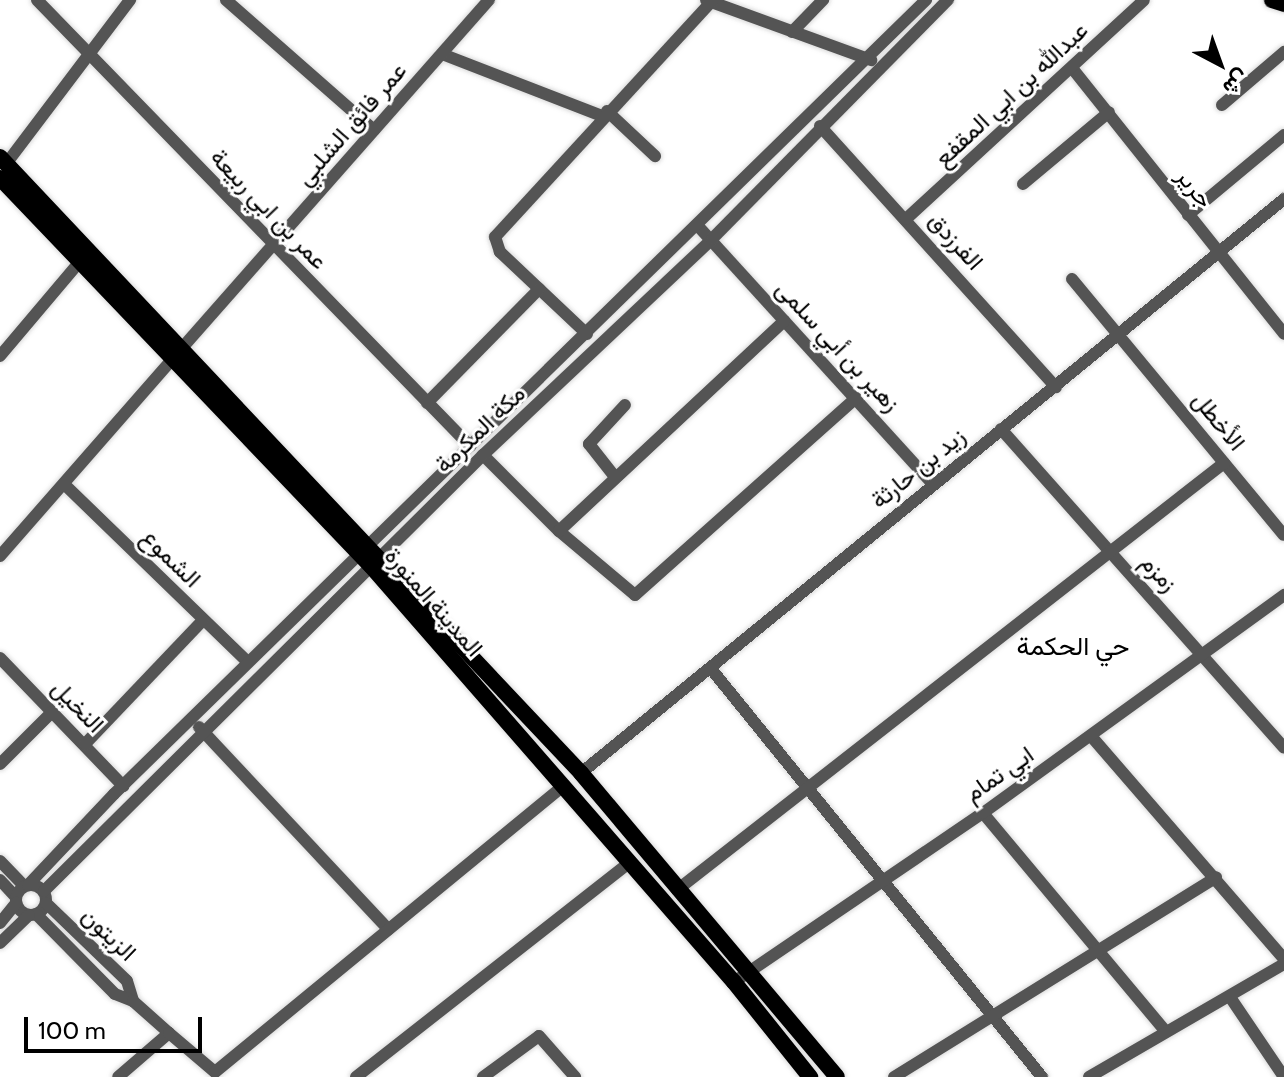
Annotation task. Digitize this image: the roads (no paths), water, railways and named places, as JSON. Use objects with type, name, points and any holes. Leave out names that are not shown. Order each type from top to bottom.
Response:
[{"type":"main road","points":[[1272,0],[1284,4]]},
{"type":"main road","points":[[2,166],[82,259],[178,352]]},
{"type":"main road","points":[[2,166],[581,773],[837,1077]]},
{"type":"main road","name":"المدينة المنورة","points":[[370,555],[734,982],[810,1077]]},
{"type":"street","name":"عمر بن ابي ربيعة","points":[[37,0],[273,247],[470,446]]},
{"type":"street","points":[[2,166],[130,0]]},
{"type":"street","points":[[226,0],[374,130]]},
{"type":"street","name":"عمر فائق الشلبي","points":[[0,556],[489,0]]},
{"type":"street","points":[[792,32],[823,0]]},
{"type":"street","name":"مكة المكرمة","points":[[32,914],[470,446],[926,0]]},
{"type":"street","name":"مكة المكرمة","points":[[0,923],[21,893],[248,662],[483,455],[712,239],[820,126],[948,0]]},
{"type":"street","name":"عبدالله بن ابي المقفع","points":[[906,219],[1144,0]]},
{"type":"street","points":[[587,334],[500,252],[495,237],[708,1],[867,56],[880,66]]},
{"type":"street","points":[[1222,105],[1284,52]]},
{"type":"street","points":[[442,54],[604,114],[655,156]]},
{"type":"street","name":"جرير","points":[[1072,68],[1284,334]]},
{"type":"street","points":[[1023,184],[1109,112]]},
{"type":"street","name":"الفرزدق","points":[[820,126],[1056,387]]},
{"type":"street","points":[[1188,215],[1284,135]]},
{"type":"street","name":"زيد بن حارثة","points":[[581,773],[712,670],[932,483],[1056,387],[1217,251],[1284,199]]},
{"type":"street","name":"زهير بن أبي سلمى","points":[[697,225],[932,483]]},
{"type":"street","points":[[0,356],[82,259]]},
{"type":"street","name":"الأخطل","points":[[1072,279],[1121,333],[1284,535]]},
{"type":"street","points":[[427,403],[539,289]]},
{"type":"street","points":[[559,531],[784,321]]},
{"type":"street","points":[[483,455],[559,531],[626,591],[640,594],[856,398]]},
{"type":"street","points":[[615,477],[589,444],[625,405]]},
{"type":"street","name":"زمزم","points":[[1001,429],[1203,653],[1284,748]]},
{"type":"street","points":[[677,890],[804,787],[1224,463]]},
{"type":"street","name":"الشموع","points":[[64,484],[248,662]]},
{"type":"street","name":"ابي تمام","points":[[734,982],[983,813],[1284,595]]},
{"type":"street","points":[[85,744],[203,620]]},
{"type":"street","name":"النخيل","points":[[0,658],[123,786]]},
{"type":"street","points":[[712,670],[1042,1077]]},
{"type":"street","points":[[0,764],[52,712]]},
{"type":"street","points":[[191,719],[388,929]]},
{"type":"street","points":[[1089,1077],[1230,997],[1284,961],[1216,877],[1091,736]]},
{"type":"street","points":[[0,861],[32,914],[115,994],[133,1001],[217,1074],[564,785]]},
{"type":"street","points":[[983,813],[1166,1032]]},
{"type":"street","points":[[356,1077],[630,862]]},
{"type":"street","points":[[894,1077],[1216,877]]},
{"type":"street","points":[[0,880],[21,893],[45,897]]},
{"type":"street","name":"الزيتون","points":[[45,897],[127,981],[133,1001]]},
{"type":"street","points":[[0,943],[32,914]]},
{"type":"street","points":[[1230,997],[1284,1077]]},
{"type":"street","points":[[118,1077],[169,1033]]},
{"type":"street","points":[[483,1077],[539,1036],[575,1077]]},
{"type":"district","name":"حي الحكمة","points":[[1073,647]]}]
